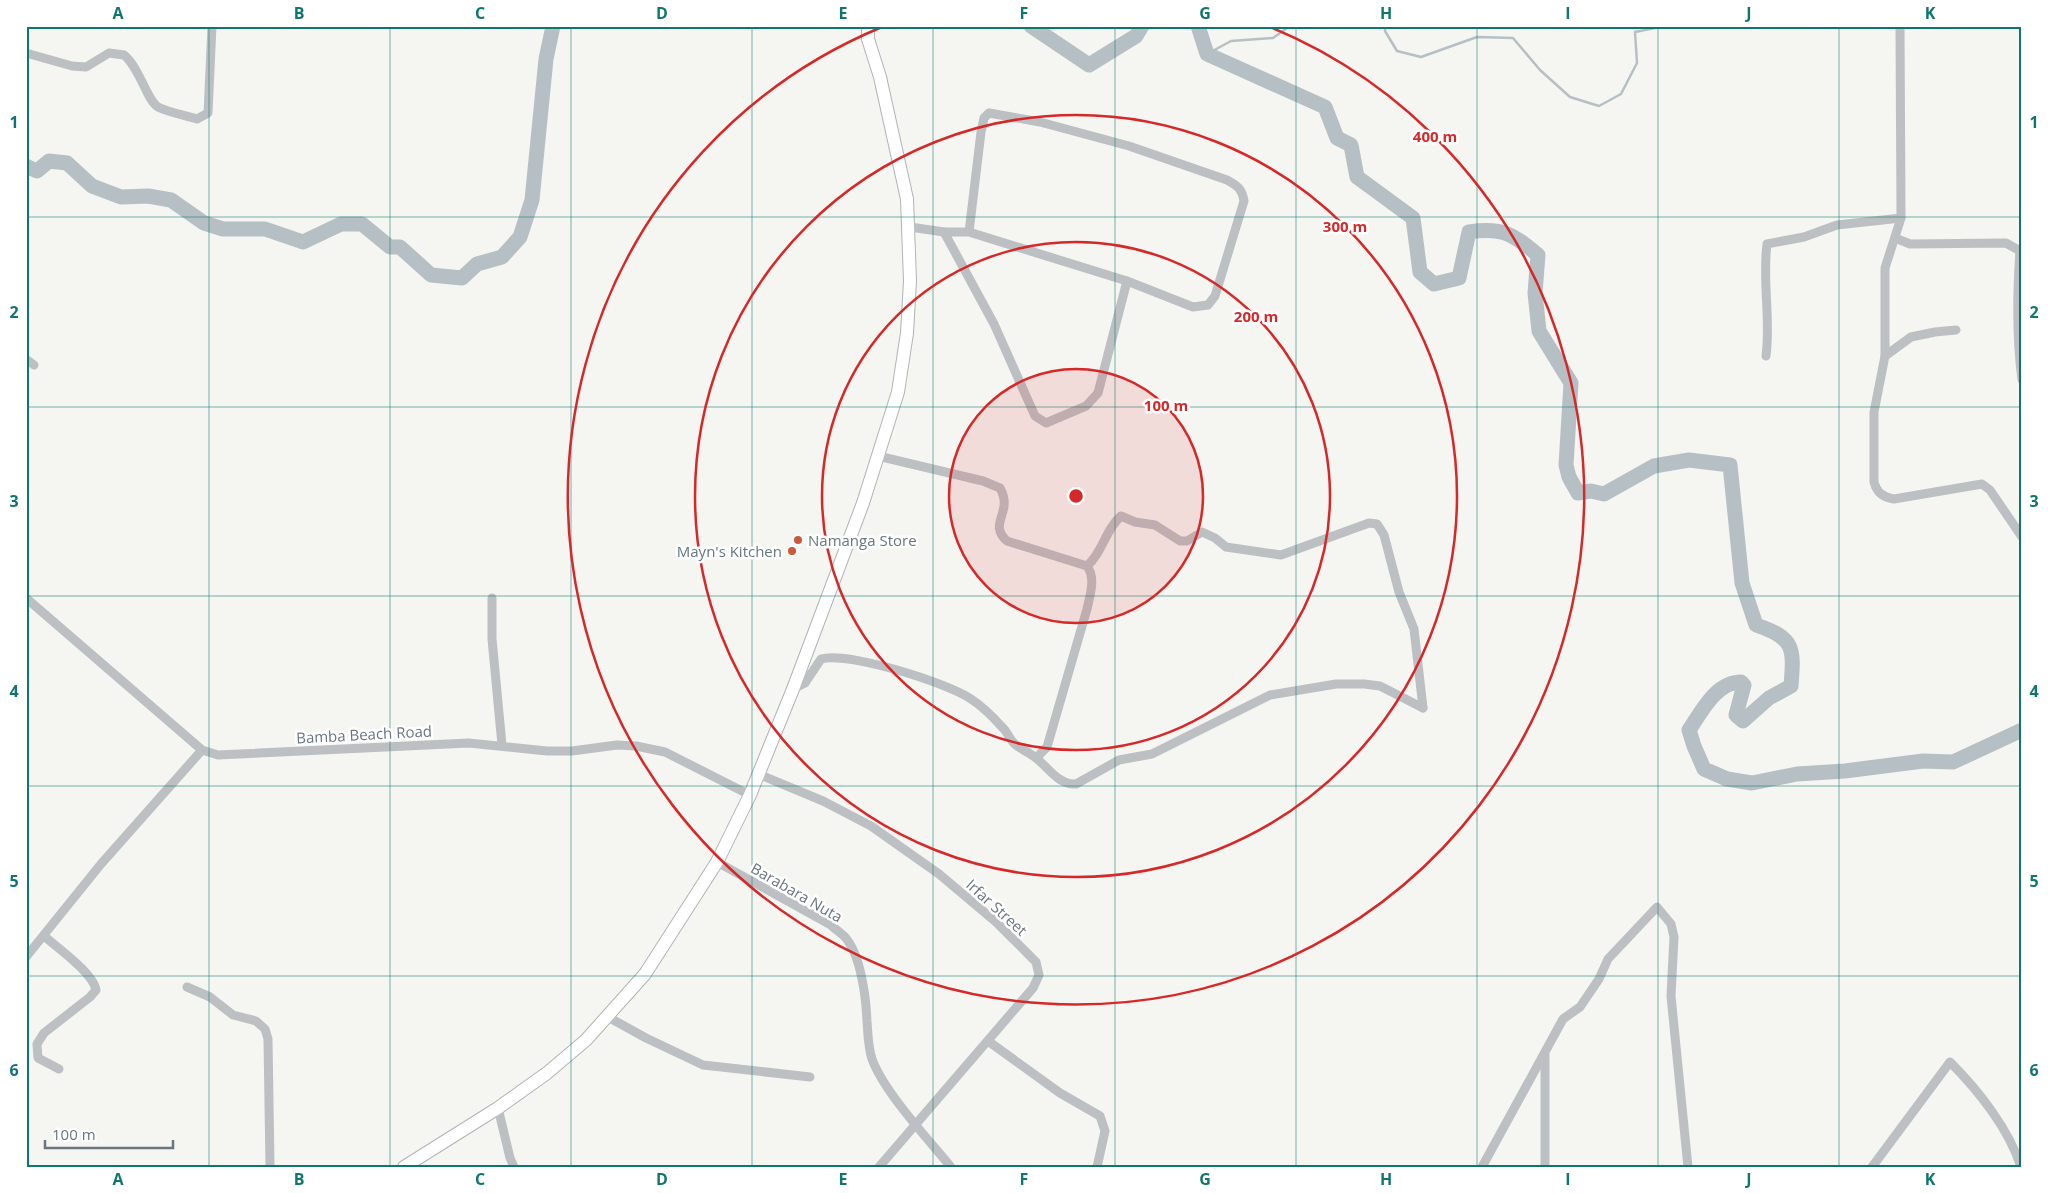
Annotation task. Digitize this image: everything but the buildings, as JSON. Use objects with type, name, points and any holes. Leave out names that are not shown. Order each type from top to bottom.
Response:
[{"type":"main road","points":[[404,1167],[498,1108],[547,1073],[586,1040],[608,1017],[655,959],[717,862],[750,795],[793,689],[863,503],[898,392],[907,333],[910,281],[910,227],[907,199],[880,77],[868,39],[868,26]]},
{"type":"street","points":[[26,54],[72,66],[86,67],[109,53],[124,55],[139,71],[151,101],[157,107],[197,119],[208,113],[212,26]]},
{"type":"street","points":[[1900,26],[1900,218],[1896,238],[1888,252],[1884,268],[1885,356],[1874,412],[1874,482],[1876,490],[1885,497],[1894,499],[1982,484],[1990,490],[2022,537]]},
{"type":"street","points":[[910,227],[944,232],[969,232],[1126,281],[1193,307],[1208,305],[1216,296],[1244,201],[1239,186],[1129,146],[1040,122],[989,113],[984,118],[981,132],[969,232]]},
{"type":"street","points":[[1766,356],[1769,337],[1766,318],[1767,244],[1804,237],[1837,226],[1900,218]]},
{"type":"street","points":[[944,232],[994,324],[1035,416],[1046,423],[1086,406],[1098,393],[1126,281]]},
{"type":"street","points":[[1896,238],[1910,244],[2006,243],[2021,251],[2017,301],[2018,353],[2022,380]]},
{"type":"street","points":[[1885,356],[1911,337],[1956,330]]},
{"type":"street","points":[[26,359],[34,365]]},
{"type":"street","points":[[878,456],[983,480],[1000,488],[1006,505],[998,528],[999,534],[1006,542],[1087,566],[1092,572],[1087,609],[1048,747],[1036,758]]},
{"type":"street","points":[[793,689],[805,683],[821,659],[828,657],[859,660],[948,687],[971,698],[1004,728],[1015,745],[1036,758],[1059,780],[1076,784],[1119,760],[1152,754],[1270,695],[1336,684],[1380,686],[1423,708],[1414,629],[1399,592],[1384,535],[1377,524],[1369,523],[1282,556],[1226,547],[1215,538],[1202,532],[1187,541],[1180,541],[1155,525],[1135,522],[1121,516],[1114,522],[1096,558],[1087,566]]},
{"type":"street","points":[[26,598],[202,750],[101,864],[26,957]]},
{"type":"street","points":[[492,598],[492,639],[502,746]]},
{"type":"street","name":"Bamba Beach Road","points":[[202,750],[218,755],[443,744],[572,751],[617,745],[636,746],[665,752],[750,795]]},
{"type":"street","name":"Irfar Street","points":[[758,774],[823,800],[870,826],[939,874],[996,922],[1036,962],[1039,976],[1034,988],[915,1123],[879,1167]]},
{"type":"street","name":"Barabara Nuta","points":[[717,862],[831,925],[846,938],[860,972],[872,1058],[879,1074],[915,1123],[951,1167]]},
{"type":"street","points":[[1482,1167],[1563,1019],[1580,1007],[1600,979],[1608,958],[1657,907],[1671,924],[1674,936],[1671,996],[1688,1167]]},
{"type":"street","points":[[44,936],[78,966],[95,984],[96,990],[90,997],[44,1033],[37,1044],[38,1058],[59,1069]]},
{"type":"street","points":[[187,987],[210,996],[233,1015],[256,1021],[265,1030],[269,1058],[270,1167]]},
{"type":"street","points":[[608,1017],[703,1065],[810,1077]]},
{"type":"street","points":[[988,1041],[1060,1093],[1100,1116],[1105,1131],[1097,1167]]},
{"type":"street","points":[[1544,1167],[1545,1054]]},
{"type":"street","points":[[1872,1167],[1950,1062],[1991,1113],[2009,1139],[2021,1167]]},
{"type":"street","points":[[498,1108],[510,1158],[514,1167]]},
{"type":"waterway","points":[[26,166],[37,171],[49,161],[67,163],[92,186],[121,197],[148,196],[171,200],[204,223],[223,229],[265,229],[303,242],[341,224],[362,224],[390,247],[400,247],[431,275],[462,278],[477,264],[502,257],[520,237],[532,200],[546,59],[553,26]]},
{"type":"waterway","points":[[1031,26],[1089,65],[1136,36],[1142,26]]},
{"type":"waterway","points":[[1198,26],[1207,54],[1325,107],[1337,138],[1351,145],[1357,177],[1413,218],[1420,272],[1434,284],[1459,278],[1469,232],[1491,231],[1507,234],[1538,255],[1535,293],[1539,331],[1571,383],[1566,465],[1569,477],[1578,493],[1591,491],[1604,494],[1654,466],[1689,460],[1730,465],[1742,583],[1756,625],[1778,635],[1789,646],[1792,653],[1791,686],[1769,698],[1743,721],[1736,715],[1744,685],[1741,682],[1732,683],[1717,692],[1689,730],[1704,769],[1727,779],[1752,783],[1797,774],[1845,771],[1923,761],[1953,762],[2022,730]]},
{"type":"waterway","points":[[1207,54],[1231,41],[1273,38],[1290,26]]},
{"type":"waterway","points":[[1385,26],[1385,31],[1397,51],[1421,57],[1477,37],[1513,38],[1540,70],[1570,97],[1599,106],[1621,94],[1637,63],[1635,32],[1665,26]]},
{"type":"place","name":"Namanga Store","points":[[798,540]]},
{"type":"place","name":"Mayn's Kitchen","points":[[792,551]]}]
